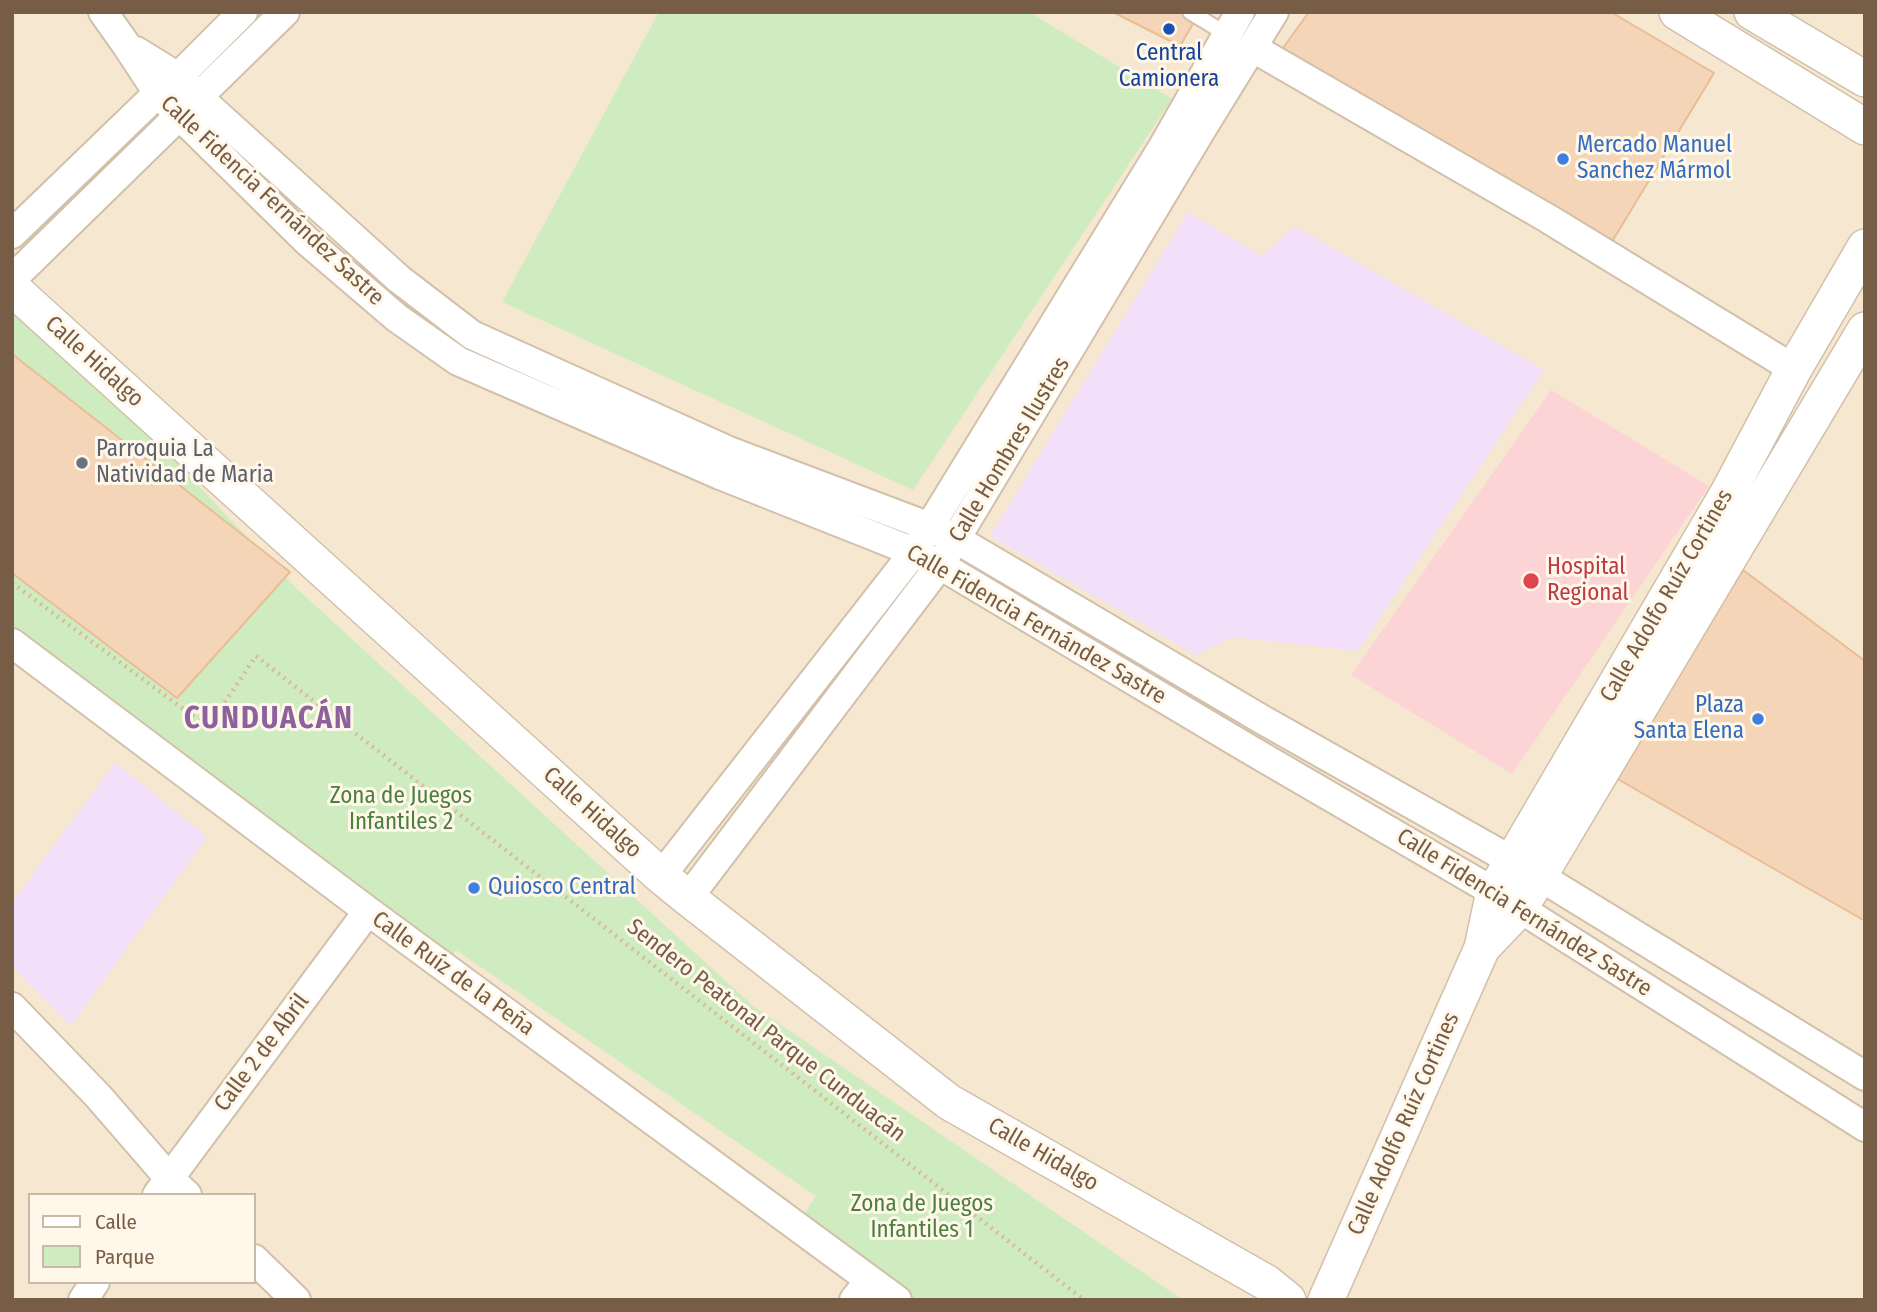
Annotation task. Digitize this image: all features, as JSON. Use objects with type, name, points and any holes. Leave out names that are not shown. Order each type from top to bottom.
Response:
[{"type":"street","name":"Calle Fidencia Fernández Sastre","points":[[103,12],[127,46],[189,107],[307,241],[397,318],[458,361],[720,475],[914,552],[940,565],[1507,900],[1865,1127]]},
{"type":"street","points":[[12,234],[243,12]]},
{"type":"street","points":[[12,279],[285,12]]},
{"type":"street","name":"Calle Hombres Ilustres","points":[[1193,121],[1253,48],[1275,12]]},
{"type":"street","points":[[1677,12],[1865,127]]},
{"type":"street","points":[[1752,12],[1865,79]]},
{"type":"street","name":"Calle Hombres Ilustres","points":[[688,898],[940,565],[956,540],[1028,421],[1106,265],[1193,121],[1234,24]]},
{"type":"street","points":[[1253,48],[1547,218],[1794,369]]},
{"type":"street","name":"Calle Fidencia Fernández Sastre","points":[[189,107],[399,279],[472,335],[729,451],[930,527],[956,540],[1263,720],[1525,869],[1865,1076]]},
{"type":"street","name":"Calle Adolfo Ruíz Cortines","points":[[1328,1299],[1482,948],[1794,369],[1865,247]]},
{"type":"street","name":"Calle Hombres Ilustres","points":[[661,876],[914,552],[1004,406],[1106,265]]},
{"type":"street","name":"Calle Hidalgo","points":[[12,288],[661,876],[949,1102],[1278,1291],[1328,1299]]},
{"type":"street","name":"Calle Adolfo Ruíz Cortines","points":[[1525,869],[1865,330]]},
{"type":"street","points":[[1004,406],[1028,421]]},
{"type":"street","name":"Calle Ruíz de la Peña","points":[[12,643],[368,911],[862,1290],[897,1300]]},
{"type":"street","points":[[1247,748],[1263,720]]},
{"type":"street","points":[[1304,781],[1321,753]]},
{"type":"street","name":"Calle 2 de Abril","points":[[171,1189],[368,911]]},
{"type":"street","points":[[1641,985],[1662,952]]},
{"type":"street","points":[[12,1007],[98,1096],[171,1189]]},
{"type":"street","points":[[256,1261],[296,1300]]},
{"type":"street","points":[[83,1300],[94,1284]]},
{"type":"lane","points":[[1190,12],[1234,24]]},
{"type":"path","name":"Sendero Peatonal Parque Cunduacán","points":[[12,583],[208,727],[256,656],[1084,1300]]},
{"type":"shaded area","points":[[12,12],[1865,12],[1865,1300],[12,1300]]},
{"type":"shaded area","points":[[1188,212],[1262,256],[1295,226],[1544,370],[1358,651],[1232,637],[1196,655],[990,536]]},
{"type":"shaded area","name":"Hospital Regional","points":[[1551,390],[1709,486],[1512,774],[1351,675]]},
{"type":"shaded area","points":[[115,762],[207,837],[71,1026],[12,966],[12,903]]},
{"type":"green space","points":[[659,12],[1029,12],[1172,99],[913,490],[502,302]]},
{"type":"green space","points":[[12,291],[295,587],[752,1005],[1183,1300],[899,1300],[796,1226],[816,1196],[456,950],[445,968],[12,640]]},
{"type":"building","name":"Central Camionera","points":[[1113,12],[1200,12],[1180,46]]},
{"type":"building","name":"Mercado Manuel Sanchez Mármol","points":[[1309,12],[1611,12],[1714,73],[1610,245],[1280,52]]},
{"type":"building","name":"Parroquia La Natividad de Maria","points":[[12,354],[290,572],[177,698],[12,573]]},
{"type":"building","name":"Plaza Santa Elena","points":[[1743,570],[1865,661],[1865,921],[1614,777]]},
{"type":"place","name":"Central Camionera","points":[[1169,29]]},
{"type":"place","name":"Mercado Manuel Sanchez Mármol","points":[[1563,159]]},
{"type":"place","name":"Parroquia La Natividad de Maria","points":[[82,463]]},
{"type":"place","name":"Hospital Regional","points":[[1531,581]]},
{"type":"place","name":"Plaza Santa Elena","points":[[1758,719]]},
{"type":"place","name":"Quiosco Central","points":[[474,888]]},
{"type":"district","name":"CUNDUACÁN","points":[[269,720]]},
{"type":"park label","name":"Zona de Juegos Infantiles 2","points":[[401,810]]},
{"type":"park label","name":"Zona de Juegos Infantiles 1","points":[[922,1218]]}]
